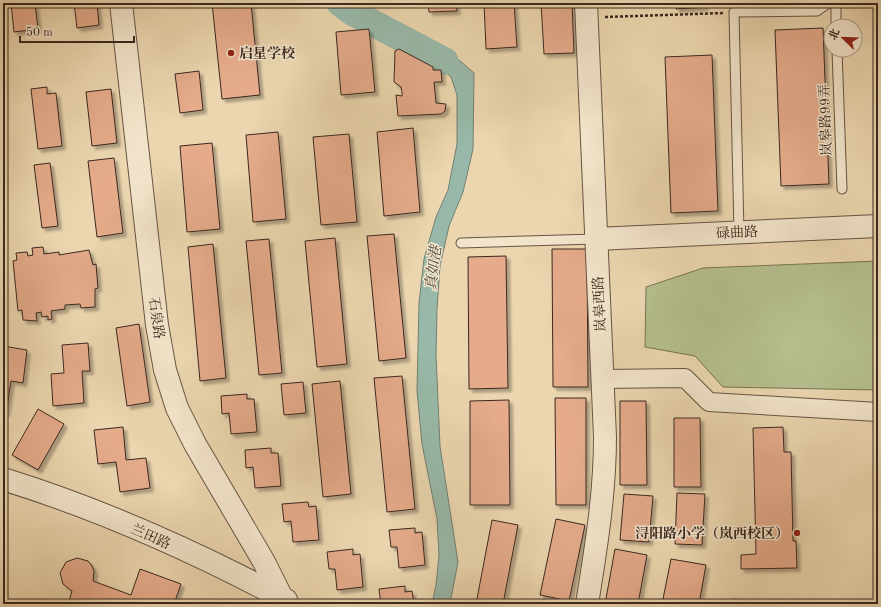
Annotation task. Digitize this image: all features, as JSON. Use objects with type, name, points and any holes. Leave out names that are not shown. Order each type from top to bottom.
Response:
[{"type":"street","name":"石泉路","points":[[121,3],[157,325],[165,370],[178,408],[195,444],[287,602]]},
{"type":"street","name":"岚皋西路","points":[[586,10],[605,465],[599,527],[587,604]]},
{"type":"street","name":"碌曲路","points":[[596,239],[878,226]]},
{"type":"street","points":[[602,379],[685,378],[710,402],[878,412]]},
{"type":"street","name":"兰田路","points":[[3,479],[95,512],[156,538],[240,576],[287,602]]},
{"type":"lane","points":[[739,232],[734,12],[817,10],[828,3]]},
{"type":"lane","points":[[836,3],[836,18]]},
{"type":"lane","name":"岚皋路99弄","points":[[837,58],[842,189]]},
{"type":"lane","points":[[461,243],[596,239]]},
{"type":"path","points":[[586,10],[734,12]]},
{"type":"green space","points":[[878,261],[878,390],[723,387],[695,356],[645,347],[646,287],[703,268]]},
{"type":"water","points":[[338,3],[355,3],[421,34],[452,54],[474,73],[473,149],[463,192],[449,226],[440,266],[437,309],[436,355],[440,446],[458,562],[450,604],[432,604],[436,585],[439,555],[437,519],[422,444],[417,391],[419,303],[424,259],[436,217],[448,190],[457,144],[457,95],[451,77],[414,45]]},
{"type":"building","points":[[11,3],[35,3],[38,29],[14,32]]},
{"type":"building","points":[[74,3],[97,3],[99,25],[77,28]]},
{"type":"building","points":[[212,3],[251,3],[260,95],[222,99]]},
{"type":"building","points":[[428,3],[456,3],[457,11],[429,12]]},
{"type":"building","points":[[484,3],[514,3],[517,47],[486,49]]},
{"type":"building","points":[[541,3],[572,3],[574,53],[544,54]]},
{"type":"building","points":[[676,3],[705,3],[705,7],[676,9]]},
{"type":"building","points":[[876,17],[878,17],[878,70]]},
{"type":"building","points":[[823,28],[829,184],[781,186],[775,30]]},
{"type":"building","points":[[369,29],[375,92],[341,95],[336,32]]},
{"type":"building","points":[[399,49],[433,67],[433,70],[441,70],[442,82],[434,82],[436,103],[446,104],[445,111],[441,114],[398,116],[396,95],[402,96],[402,92],[401,87],[394,82],[395,51]]},
{"type":"building","points":[[712,55],[718,211],[671,213],[665,57]]},
{"type":"building","points":[[199,71],[203,110],[180,113],[175,74]]},
{"type":"building","points":[[47,87],[47,94],[56,93],[62,146],[38,149],[31,89]]},
{"type":"building","points":[[111,89],[117,143],[92,146],[86,92]]},
{"type":"building","points":[[413,128],[420,212],[384,216],[377,132]]},
{"type":"building","points":[[278,132],[286,219],[253,222],[246,135]]},
{"type":"building","points":[[349,134],[357,222],[321,225],[313,137]]},
{"type":"building","points":[[212,143],[220,229],[187,232],[180,146]]},
{"type":"building","points":[[114,158],[123,233],[97,237],[88,161]]},
{"type":"building","points":[[50,163],[58,226],[42,228],[34,165]]},
{"type":"building","points":[[394,234],[406,358],[379,361],[367,236]]},
{"type":"building","points":[[335,238],[347,364],[317,367],[305,241]]},
{"type":"building","points":[[269,239],[282,373],[259,375],[246,241]]},
{"type":"building","points":[[213,244],[226,378],[200,381],[188,247]]},
{"type":"building","points":[[43,247],[44,254],[59,252],[59,255],[89,250],[93,265],[96,264],[98,288],[95,289],[95,307],[81,308],[80,304],[65,305],[65,309],[51,311],[52,319],[48,320],[48,316],[42,317],[41,312],[36,313],[37,321],[23,320],[22,310],[18,311],[13,261],[17,260],[16,253],[27,252],[28,256],[33,255],[32,248]]},
{"type":"building","points":[[552,249],[587,249],[588,387],[553,387]]},
{"type":"building","points":[[506,256],[508,388],[469,389],[468,257]]},
{"type":"building","points":[[139,324],[150,402],[127,406],[116,328]]},
{"type":"building","points":[[88,343],[90,371],[82,371],[84,403],[53,406],[51,374],[64,373],[62,345]]},
{"type":"building","points":[[3,346],[27,350],[23,383],[11,381],[6,413],[3,412]]},
{"type":"building","points":[[402,376],[415,509],[387,512],[374,378]]},
{"type":"building","points":[[340,381],[351,494],[323,497],[312,384]]},
{"type":"building","points":[[303,382],[306,413],[284,415],[281,384]]},
{"type":"building","points":[[247,394],[247,399],[254,399],[257,432],[231,434],[229,413],[222,414],[221,396]]},
{"type":"building","points":[[555,398],[586,398],[586,505],[556,505]]},
{"type":"building","points":[[509,400],[510,505],[470,505],[470,401]]},
{"type":"building","points":[[620,401],[646,401],[647,485],[620,485]]},
{"type":"building","points":[[38,409],[64,424],[38,470],[12,455]]},
{"type":"building","points":[[674,418],[700,418],[701,487],[674,487]]},
{"type":"building","points":[[123,427],[126,460],[146,458],[150,488],[120,492],[116,462],[98,464],[94,430]]},
{"type":"building","points":[[783,427],[784,452],[791,452],[793,541],[796,541],[797,568],[741,569],[741,555],[756,554],[753,428]]},
{"type":"building","points":[[271,448],[271,453],[278,453],[281,486],[255,488],[253,467],[246,468],[245,450]]},
{"type":"building","points":[[677,493],[705,494],[702,545],[675,544]]},
{"type":"building","points":[[624,494],[653,496],[649,542],[620,540]]},
{"type":"building","points":[[308,502],[309,507],[316,506],[319,540],[293,542],[291,521],[284,522],[282,504]]},
{"type":"building","points":[[556,519],[585,525],[569,601],[540,595]]},
{"type":"building","points":[[492,520],[518,525],[503,604],[476,604]]},
{"type":"building","points":[[415,528],[415,533],[422,532],[425,565],[399,568],[397,547],[391,547],[389,530]]},
{"type":"building","points":[[353,549],[353,555],[360,554],[363,587],[337,590],[335,569],[329,569],[327,552]]},
{"type":"building","points":[[615,549],[647,555],[638,604],[605,604]]},
{"type":"building","points":[[77,558],[88,561],[92,566],[94,571],[93,581],[131,595],[140,569],[181,584],[174,604],[104,604],[96,601],[95,604],[68,604],[72,591],[63,584],[60,573],[66,562]]},
{"type":"building","points":[[671,559],[706,565],[699,604],[662,604]]},
{"type":"building","points":[[405,586],[405,592],[412,591],[414,604],[381,604],[379,589]]},
{"type":"building","points":[[733,599],[758,602],[758,604],[732,604]]},
{"type":"waterway","name":"真如港","points":[[340,3],[352,12],[445,61]]},
{"type":"place","name":"启星学校","points":[[231,53]]},
{"type":"place","name":"浔阳路小学（岚西校区）","points":[[797,533]]}]
